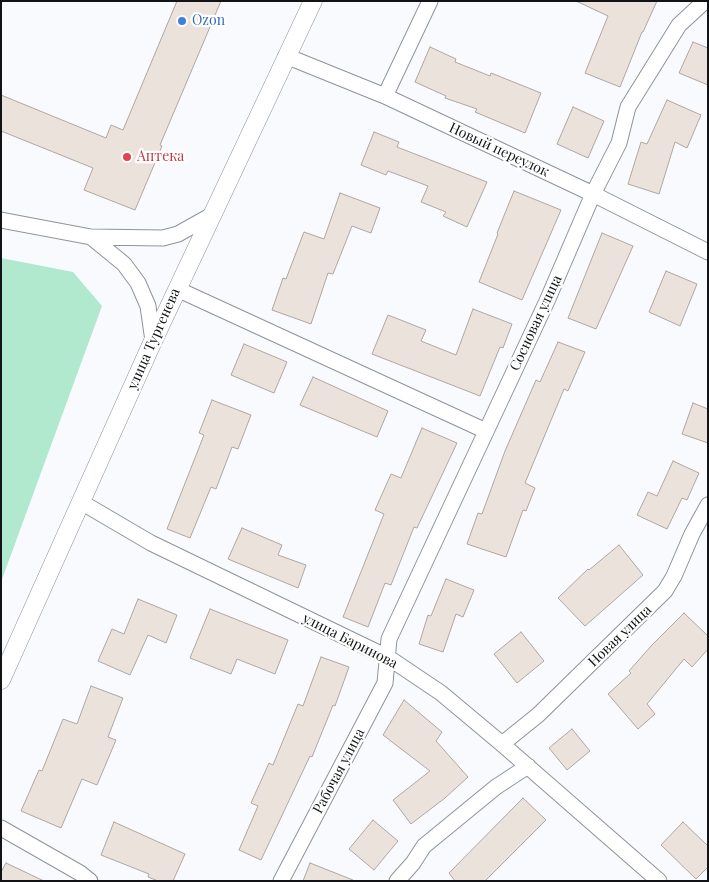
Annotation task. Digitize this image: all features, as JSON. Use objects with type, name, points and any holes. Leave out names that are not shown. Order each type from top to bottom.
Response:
[{"type":"street","name":"улица Тургенева","points":[[1,680],[153,341],[313,1]]},
{"type":"street","points":[[385,96],[430,1]]},
{"type":"street","name":"Сосновая улица","points":[[389,658],[390,639],[547,302],[593,194],[619,143],[628,107],[679,25],[705,1]]},
{"type":"street","name":"Новый переулок","points":[[286,56],[385,96],[593,194],[708,252]]},
{"type":"street","points":[[1,220],[90,237],[163,238],[178,234],[212,215]]},
{"type":"street","points":[[90,237],[124,264],[138,283],[148,306],[153,341]]},
{"type":"street","points":[[177,289],[486,430]]},
{"type":"street","name":"улица Баринова","points":[[80,502],[151,543],[389,658],[441,693],[528,766],[658,881]]},
{"type":"street","name":"Новая улица","points":[[502,744],[538,716],[665,591],[708,505]]},
{"type":"street","name":"Рабочая улица","points":[[280,881],[385,683],[389,658]]},
{"type":"street","points":[[397,881],[413,863],[424,846],[496,787],[528,766]]},
{"type":"street","points":[[1,828],[80,873],[90,881]]},
{"type":"green space","points":[[1,258],[73,272],[102,306],[1,582]]},
{"type":"building","points":[[177,1],[221,1],[160,145],[162,146],[135,210],[84,190],[93,168],[1,131],[1,95],[106,138],[111,125],[123,130]]},
{"type":"building","points":[[576,1],[657,1],[642,32],[620,87],[585,73],[608,16]]},
{"type":"building","points":[[693,42],[708,48],[708,85],[679,73]]},
{"type":"building","points":[[430,47],[456,59],[455,62],[490,76],[491,73],[541,93],[525,133],[475,112],[477,109],[445,98],[446,96],[415,82]]},
{"type":"building","points":[[667,100],[701,115],[687,148],[675,142],[659,194],[628,184],[641,142],[647,144]]},
{"type":"building","points":[[573,107],[604,121],[588,158],[557,144]]},
{"type":"building","points":[[374,132],[399,142],[397,147],[487,182],[467,227],[443,216],[446,212],[421,202],[428,186],[388,171],[386,175],[361,165]]},
{"type":"building","points":[[514,191],[561,210],[522,300],[479,282]]},
{"type":"building","points":[[340,193],[380,208],[371,233],[352,226],[333,274],[328,273],[311,324],[272,310],[283,278],[286,279],[304,232],[324,239]]},
{"type":"building","points":[[602,233],[633,246],[596,329],[568,318]]},
{"type":"building","points":[[666,271],[697,284],[680,326],[649,312]]},
{"type":"building","points":[[473,309],[512,324],[503,348],[500,347],[480,396],[372,354],[388,315],[426,330],[421,341],[456,355]]},
{"type":"building","points":[[558,342],[585,352],[568,391],[564,389],[525,483],[535,488],[526,511],[523,510],[506,557],[467,544],[478,513],[482,514],[505,451],[536,380],[540,382]]},
{"type":"building","points":[[244,344],[287,362],[274,393],[231,375]]},
{"type":"building","points":[[313,377],[388,411],[377,437],[300,405]]},
{"type":"building","points":[[212,400],[251,415],[238,449],[232,447],[216,489],[211,487],[190,538],[167,529],[204,435],[199,433]]},
{"type":"building","points":[[693,403],[708,409],[708,443],[682,434]]},
{"type":"building","points":[[422,428],[457,443],[417,528],[414,527],[391,585],[385,583],[368,627],[343,617],[384,514],[375,510],[391,474],[401,478]]},
{"type":"building","points":[[673,461],[699,473],[687,500],[682,498],[667,529],[637,515],[648,492],[657,496]]},
{"type":"building","points":[[242,528],[282,545],[278,555],[306,565],[298,588],[228,559]]},
{"type":"building","points":[[619,545],[643,575],[585,626],[558,598],[588,569]]},
{"type":"building","points":[[446,579],[474,590],[463,617],[456,614],[443,652],[419,644],[428,615],[431,616]]},
{"type":"building","points":[[138,599],[177,615],[166,643],[148,635],[130,675],[98,661],[112,629],[124,634]]},
{"type":"building","points":[[210,609],[288,640],[275,674],[237,659],[231,674],[190,658]]},
{"type":"building","points":[[684,613],[708,636],[708,649],[692,667],[684,659],[647,704],[655,714],[638,729],[608,694],[631,673],[629,671]]},
{"type":"building","points":[[521,632],[544,661],[517,683],[494,654]]},
{"type":"building","points":[[321,657],[349,667],[335,706],[333,705],[312,757],[310,756],[261,860],[239,850],[258,806],[251,803],[269,763],[273,765],[298,704],[303,706]]},
{"type":"building","points":[[91,686],[123,698],[108,737],[116,740],[97,785],[82,779],[61,828],[21,811],[39,770],[42,771],[63,719],[77,724]]},
{"type":"building","points":[[404,700],[442,732],[436,741],[468,777],[445,798],[411,824],[393,800],[430,771],[383,735]]},
{"type":"building","points":[[572,729],[590,751],[567,770],[549,748]]},
{"type":"building","points":[[523,798],[546,820],[485,881],[455,881],[449,873]]},
{"type":"building","points":[[373,820],[398,841],[374,870],[349,849]]},
{"type":"building","points":[[114,822],[185,854],[173,881],[158,881],[148,877],[149,874],[101,855]]},
{"type":"building","points":[[683,822],[708,846],[708,867],[696,879],[661,845]]},
{"type":"building","points":[[6,863],[44,881],[1,881],[1,872]]},
{"type":"building","points":[[310,863],[353,880],[353,881],[303,881]]},
{"type":"place","name":"Ozon","points":[[182,21]]},
{"type":"place","name":"Аптека","points":[[127,157]]}]
